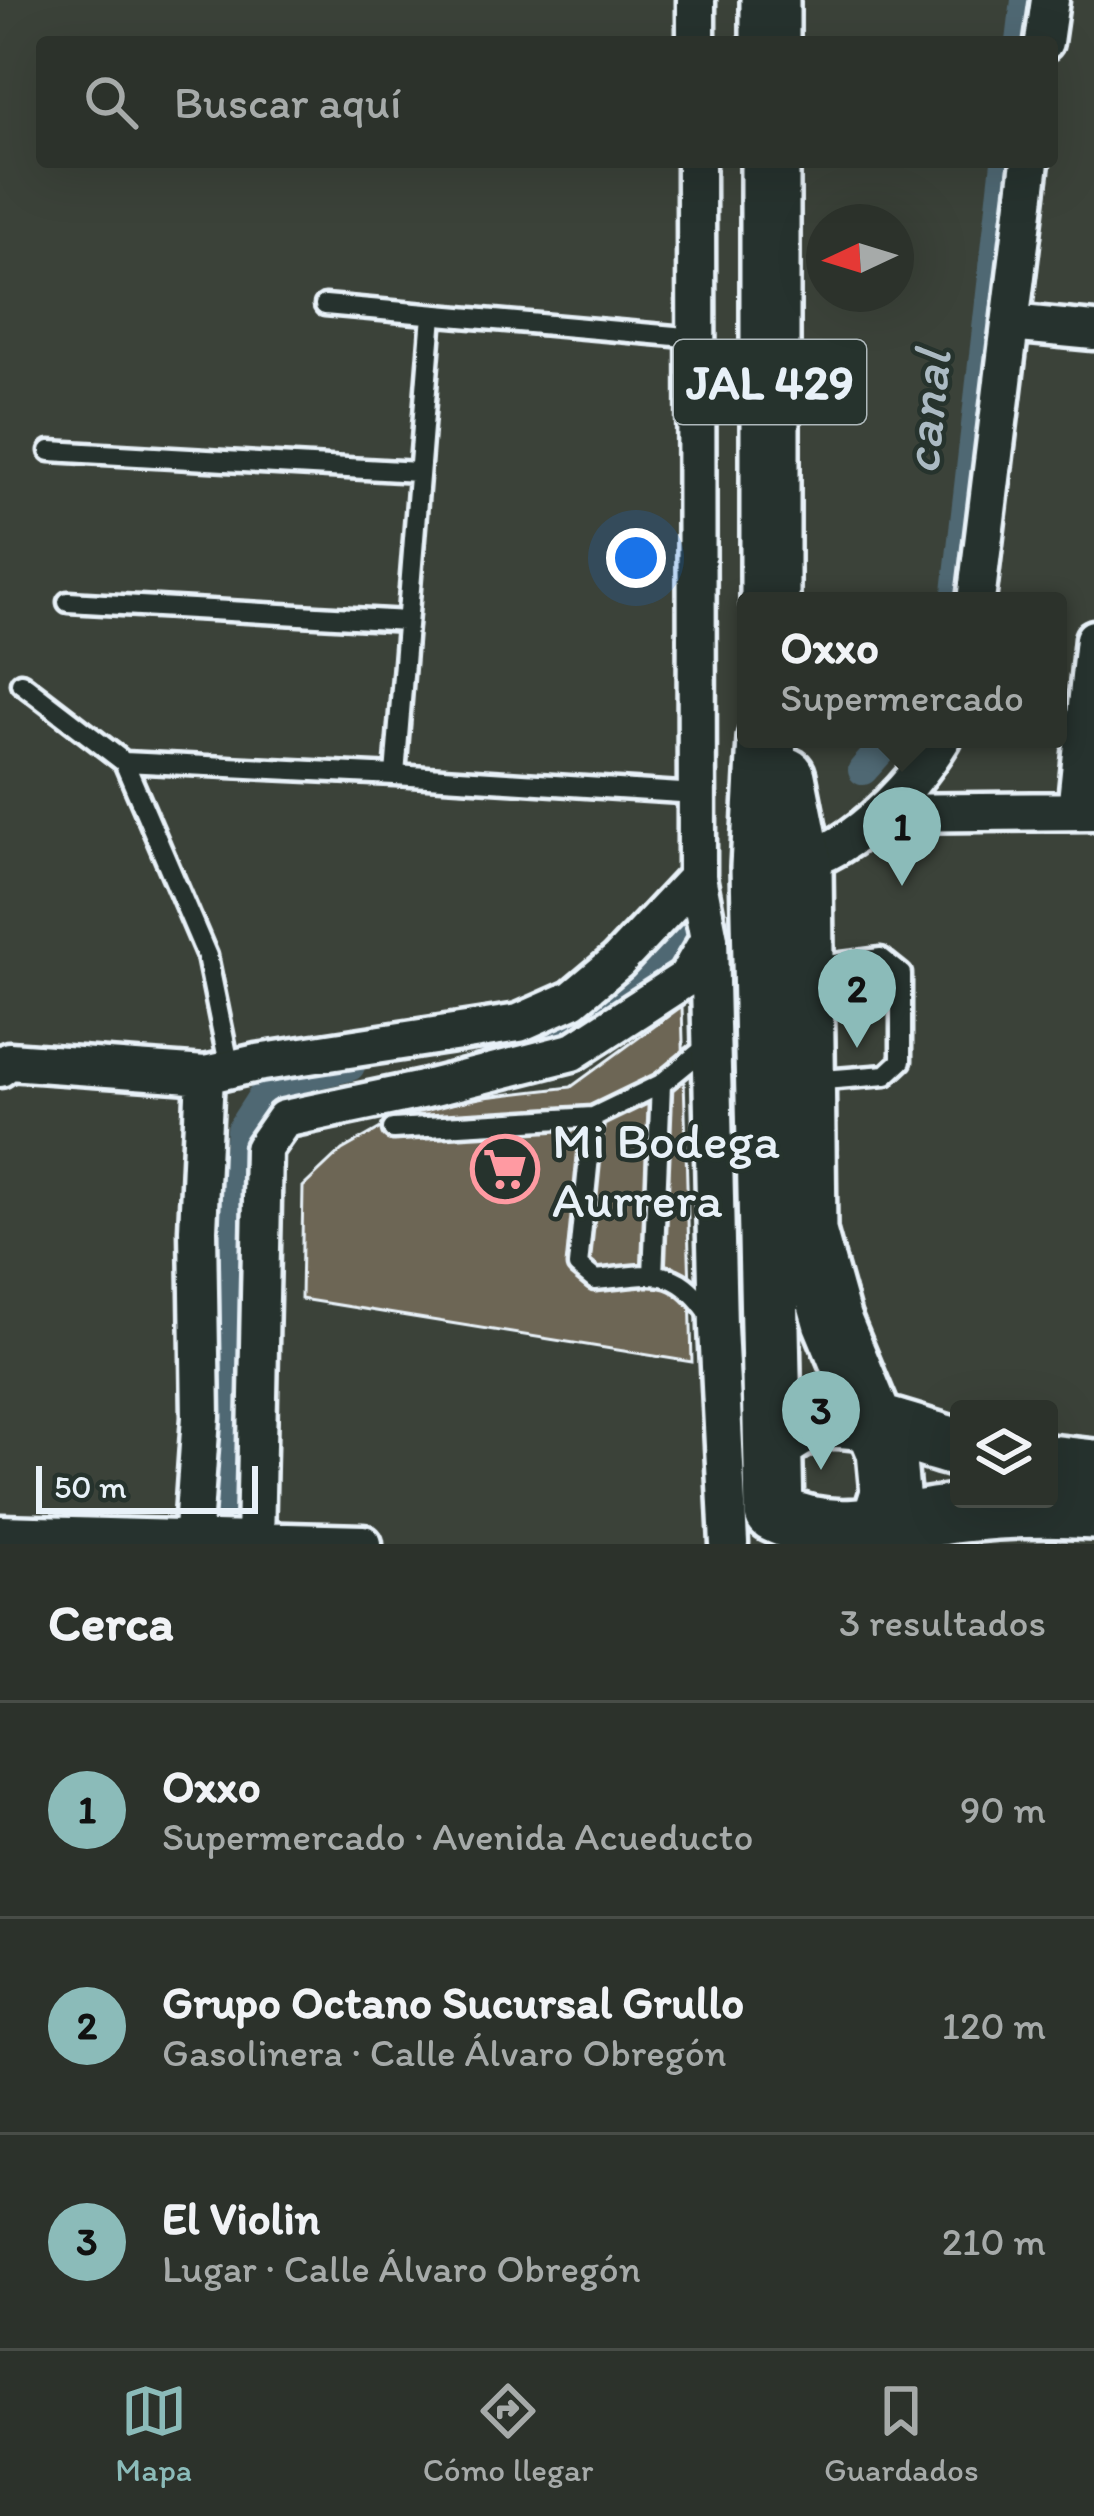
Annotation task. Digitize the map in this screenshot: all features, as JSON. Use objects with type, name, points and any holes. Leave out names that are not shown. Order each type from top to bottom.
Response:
[{"type":"main road","points":[[770,0],[770,36]]},
{"type":"main road","name":"JAL 429","points":[[770,168],[770,592]]},
{"type":"main road","points":[[768,748],[781,865]]},
{"type":"main road","points":[[778,748],[784,1085],[807,1232],[832,1321],[886,1451],[890,1492],[877,1534]]},
{"type":"main road","points":[[784,1085],[745,1335],[773,1444],[752,1528],[850,1541],[957,1514],[1051,1507],[1094,1510]]},
{"type":"main road","points":[[773,1444],[799,1426],[824,1419],[876,1426],[950,1446]]},
{"type":"main road","points":[[1058,1465],[1094,1469]]},
{"type":"street","points":[[696,0],[696,36]]},
{"type":"street","points":[[1045,36],[1050,0]]},
{"type":"street","points":[[696,168],[697,877],[709,939],[710,1044],[745,1335],[752,1528]]},
{"type":"street","points":[[977,592],[1029,168]]},
{"type":"street","points":[[1010,323],[1094,332]]},
{"type":"street","points":[[884,813],[1085,811],[1094,639]]},
{"type":"street","points":[[781,865],[884,813],[935,748]]},
{"type":"street","points":[[0,1068],[8,1061],[218,1072],[518,1024],[573,1000],[618,961],[697,877]]},
{"type":"street","points":[[223,1541],[262,1149],[284,1119],[572,1052],[686,979],[709,939]]},
{"type":"street","points":[[218,1072],[198,1230],[201,1417],[223,1541]]},
{"type":"street","points":[[0,1534],[363,1544]]},
{"type":"lane","points":[[325,305],[697,338]]},
{"type":"lane","points":[[394,776],[432,315]]},
{"type":"lane","points":[[50,451],[418,472]]},
{"type":"lane","points":[[68,602],[406,621]]},
{"type":"lane","points":[[21,683],[124,761],[207,956],[218,1072]]},
{"type":"lane","points":[[124,761],[698,794]]},
{"type":"lane","points":[[782,972],[881,958],[901,974],[901,1060],[886,1075],[784,1085]]},
{"type":"lane","points":[[393,1129],[592,1117],[661,1084],[710,1044]]},
{"type":"lane","points":[[652,1275],[661,1084]]},
{"type":"lane","points":[[592,1117],[578,1266],[595,1280],[676,1278],[745,1335]]},
{"type":"building","name":"Mi Bodega Aurrera","points":[[682,1006],[692,1362],[301,1299],[303,1187],[342,1150],[409,1112],[571,1087]]},
{"type":"waterway","name":"canal","points":[[1022,36],[1026,0]]},
{"type":"waterway","name":"canal","points":[[957,592],[1005,168]]},
{"type":"waterway","name":"canal","points":[[863,770],[883,748]]},
{"type":"waterway","points":[[492,1043],[565,1032],[619,994],[688,933]]},
{"type":"waterway","points":[[229,1516],[232,1227],[241,1130],[270,1085],[350,1066]]},
{"type":"place","name":"Oxxo","points":[[902,886]]},
{"type":"place","name":"Grupo Octano Sucursal Grullo","points":[[857,1048]]},
{"type":"place","name":"Mi Bodega Aurrera","points":[[505,1169]]},
{"type":"place","name":"El Violin","points":[[821,1470]]}]
